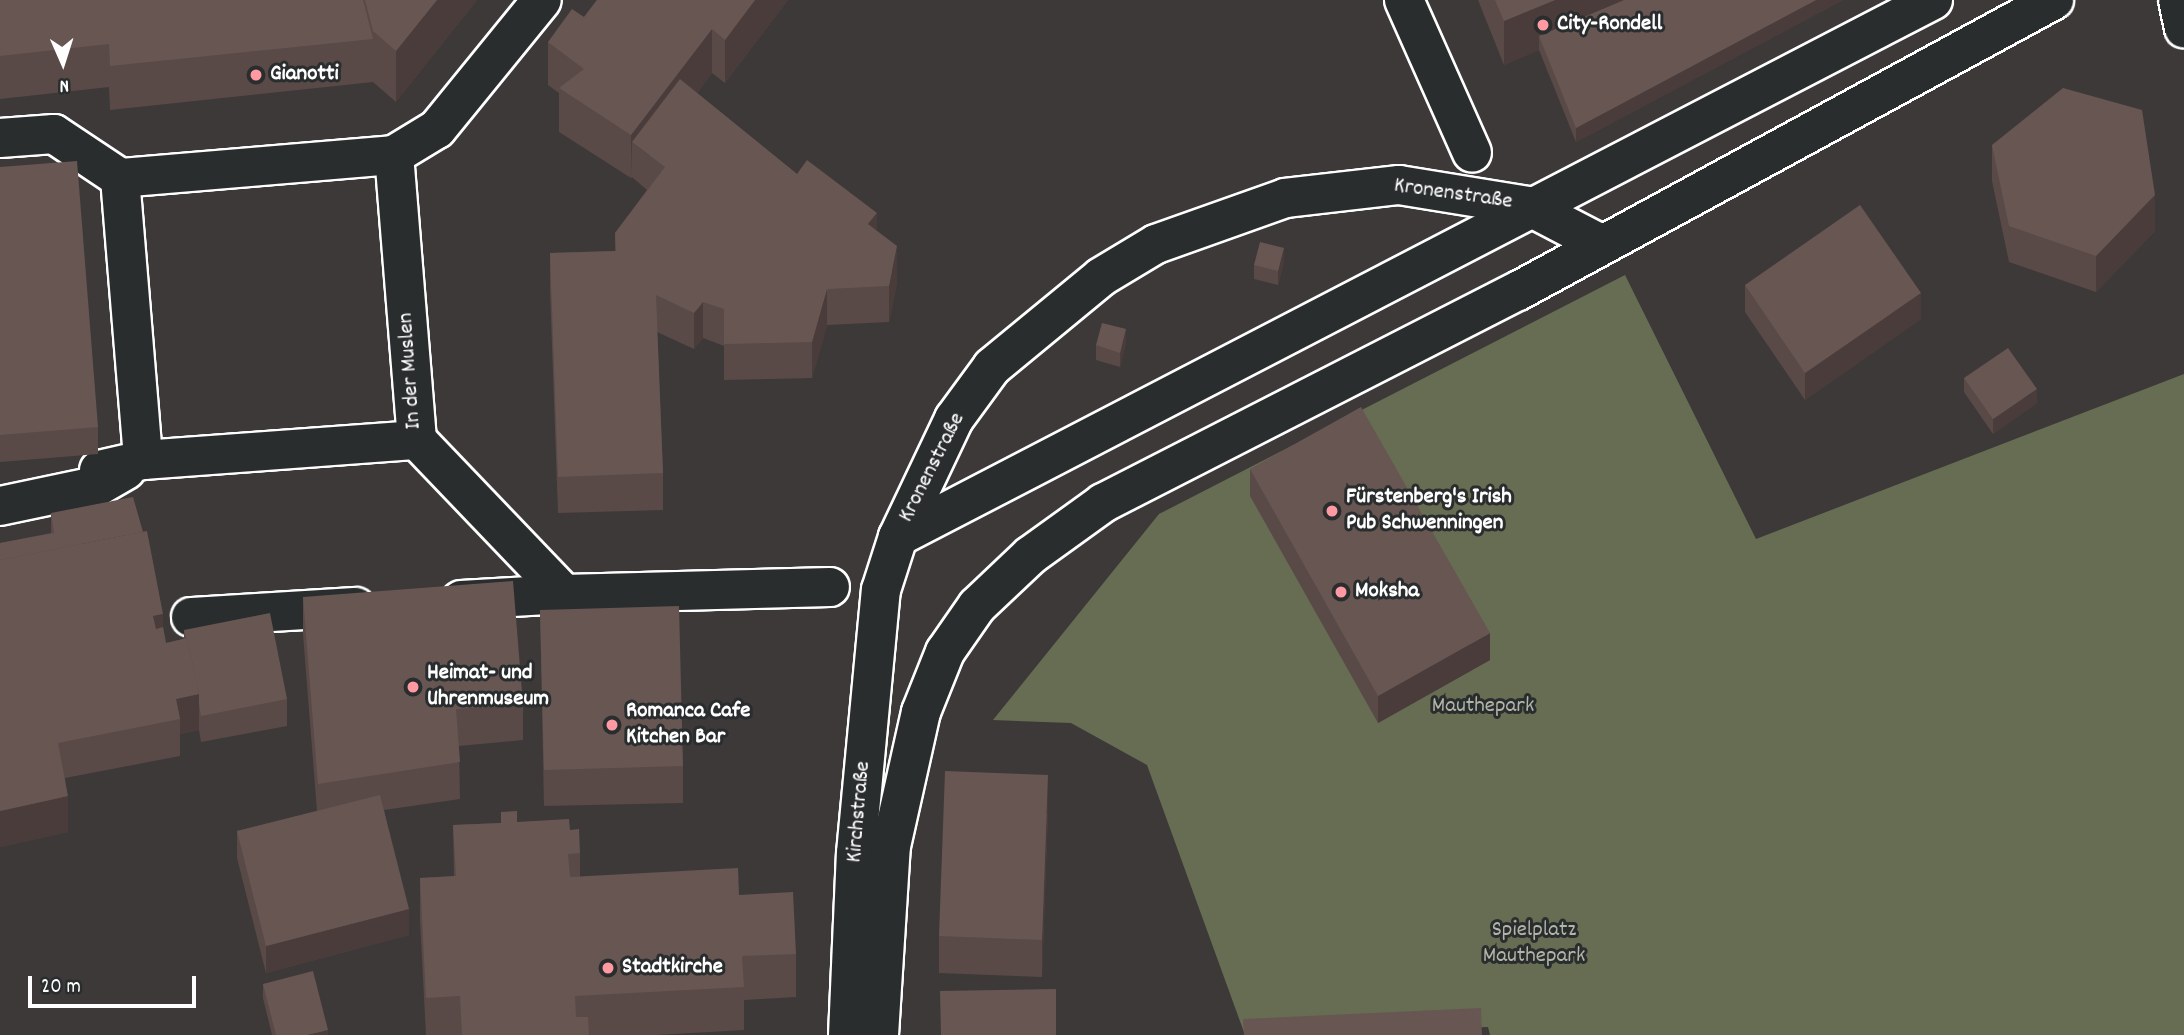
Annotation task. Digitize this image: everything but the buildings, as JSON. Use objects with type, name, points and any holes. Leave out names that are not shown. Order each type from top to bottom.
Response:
[{"type":"street","points":[[0,138],[54,134],[120,178],[394,155],[437,129],[542,0]]},
{"type":"street","points":[[1404,0],[1472,153]]},
{"type":"street","name":"Kronenstraße","points":[[898,537],[1528,206],[1933,0]]},
{"type":"street","points":[[1601,244],[2054,0]]},
{"type":"street","points":[[2178,0],[2184,28]]},
{"type":"street","name":"In der Muslen","points":[[99,470],[142,460],[417,440],[394,155]]},
{"type":"street","points":[[120,178],[142,460]]},
{"type":"street","name":"Kronenstraße","points":[[898,537],[954,419],[992,367],[1101,277],[1156,244],[1285,198],[1363,186],[1399,185],[1528,206],[1601,244]]},
{"type":"street","name":"Kirchstraße","points":[[891,846],[921,712],[945,652],[977,606],[1031,555],[1103,503],[1601,244]]},
{"type":"street","points":[[417,440],[564,594]]},
{"type":"street","name":"In der Muslen","points":[[0,506],[100,485],[142,460]]},
{"type":"street","name":"Kirchstraße","points":[[848,1035],[856,853],[881,590],[898,537]]},
{"type":"street","points":[[191,617],[564,594],[830,587]]},
{"type":"street","name":"Kirchstraße","points":[[879,1035],[891,846],[881,590]]},
{"type":"green space","name":"Mauthepark","points":[[1625,275],[1756,539],[2184,374],[2184,1035],[1490,1035],[1488,1027],[1245,1035],[1147,765],[1071,723],[993,720],[1159,514]]},
{"type":"place","name":"City-Rondell","points":[[1543,25]]},
{"type":"place","name":"Gianotti","points":[[256,75]]},
{"type":"place","name":"Fürstenberg's Irish Pub Schwenningen","points":[[1332,511]]},
{"type":"place","name":"Moksha","points":[[1341,592]]},
{"type":"place","name":"Heimat- und Uhrenmuseum","points":[[413,687]]},
{"type":"place","name":"Romanca Cafe Kitchen Bar","points":[[612,725]]},
{"type":"place","name":"Stadtkirche","points":[[608,968]]},
{"type":"park label","name":"Spielplatz Mauthepark","points":[[1534,944]]}]
